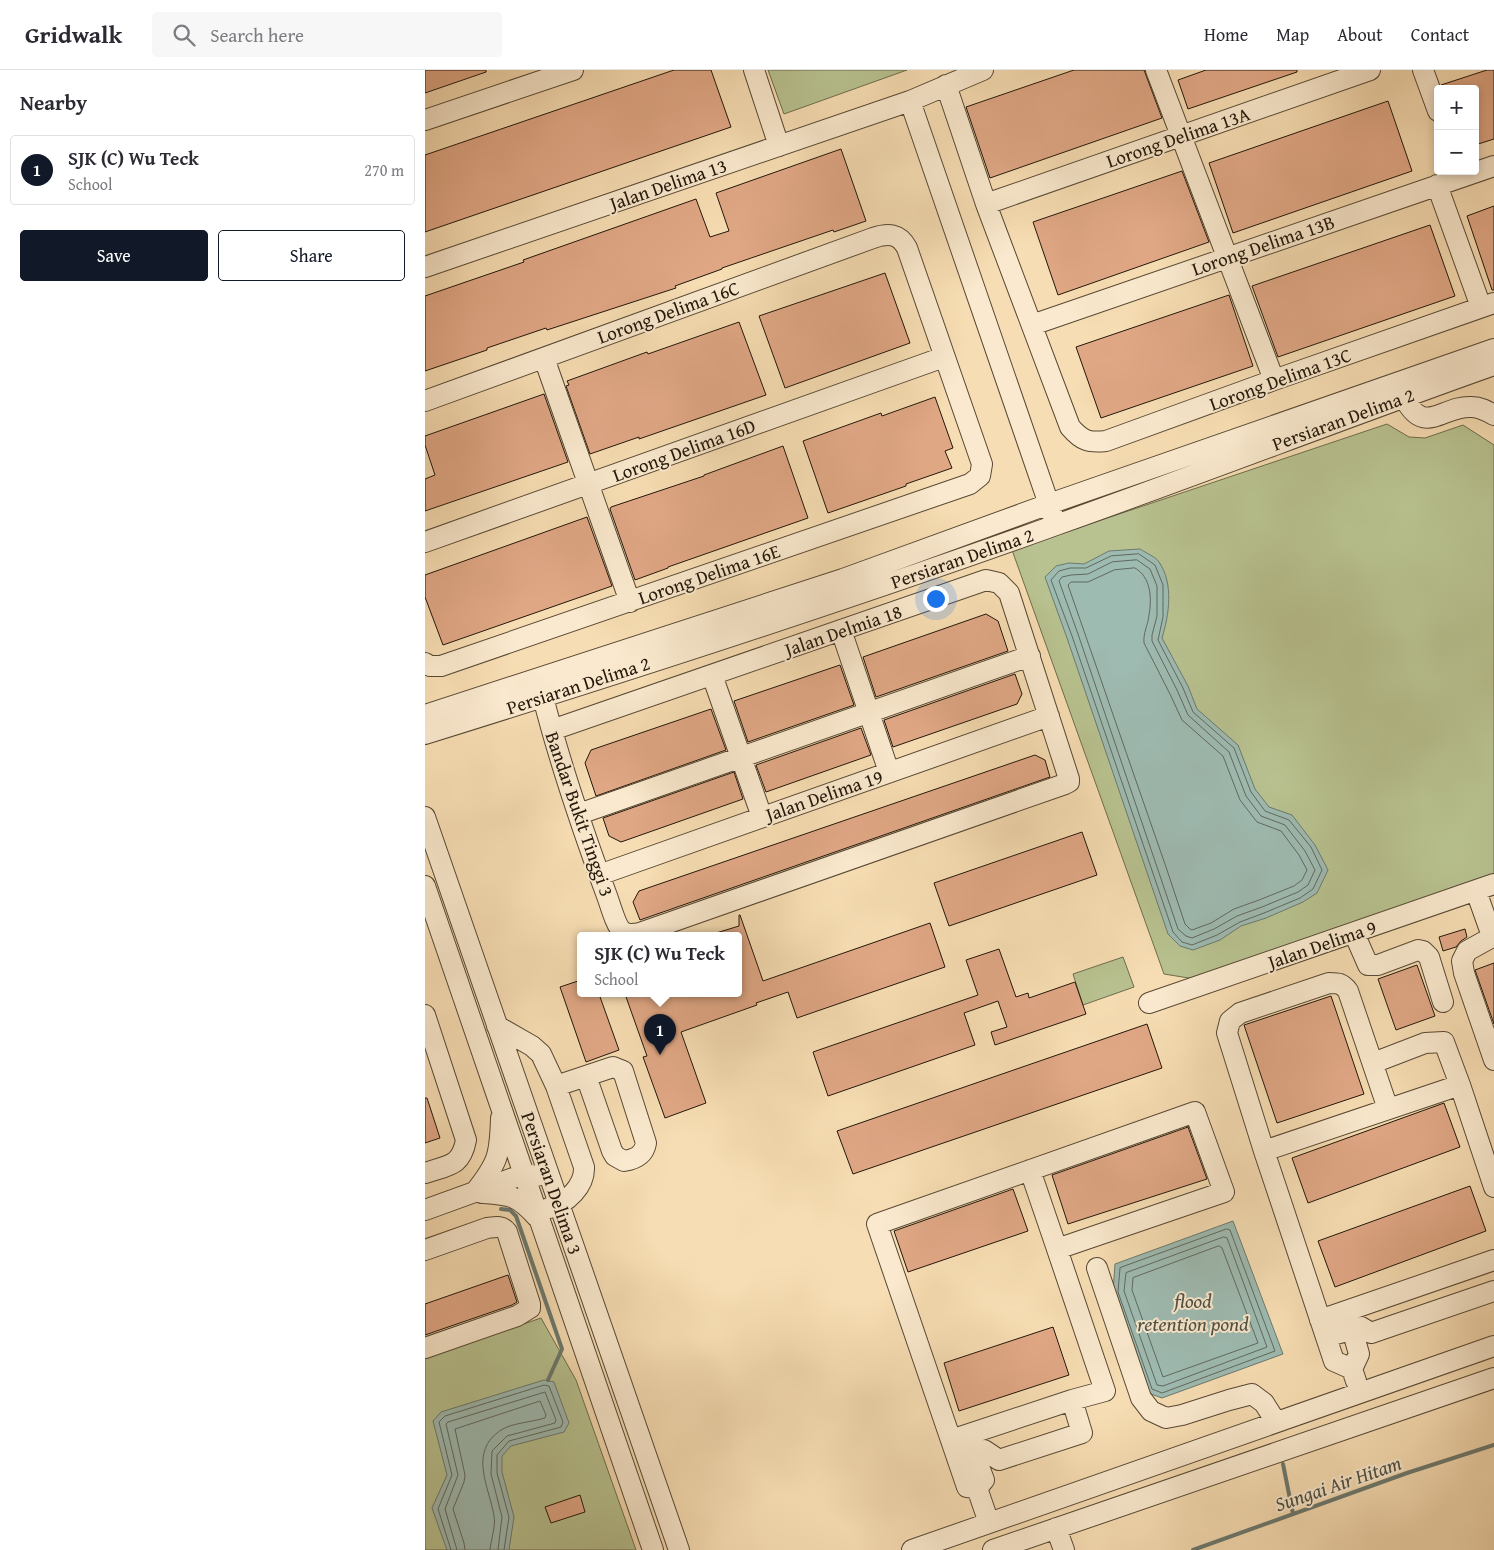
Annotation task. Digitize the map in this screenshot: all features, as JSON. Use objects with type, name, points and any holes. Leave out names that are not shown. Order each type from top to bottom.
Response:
[{"type":"street","points":[[425,120],[573,70]]},
{"type":"street","points":[[754,70],[779,146]]},
{"type":"street","points":[[983,70],[946,85],[986,204],[1032,325]]},
{"type":"street","points":[[1157,70],[1273,380]]},
{"type":"street","name":"Lorong Delima 13A","points":[[986,204],[1370,70]]},
{"type":"street","points":[[1423,70],[1434,100]]},
{"type":"street","name":"Jalan Delima 13","points":[[425,267],[910,102],[946,85]]},
{"type":"street","points":[[910,102],[1056,525]]},
{"type":"street","name":"Lorong Delima 13B","points":[[1479,170],[1494,166]]},
{"type":"street","name":"Lorong Delima 13B","points":[[1032,325],[1437,185],[1458,175]]},
{"type":"street","points":[[1437,185],[1488,305]]},
{"type":"street","name":"Lorong Delima 16C","points":[[425,401],[881,235],[896,236],[904,242],[944,357]]},
{"type":"street","name":"Lorong Delima 13C","points":[[1032,325],[1070,427],[1078,437],[1092,443],[1106,441],[1488,305]]},
{"type":"street","name":"Persiaran Delima 2","points":[[427,724],[543,697],[846,588],[1049,504],[1494,349]]},
{"type":"street","name":"Lorong Delima 16E","points":[[425,663],[430,666],[441,666],[970,484],[980,476],[982,464],[944,357]]},
{"type":"street","name":"Lorong Delima 16D","points":[[425,542],[944,357]]},
{"type":"street","points":[[544,358],[630,602]]},
{"type":"street","name":"Persiaran Delima 2","points":[[427,724],[846,588],[1056,525],[1494,365]]},
{"type":"street","points":[[1404,397],[1410,409],[1423,418],[1470,406],[1490,408]]},
{"type":"street","name":"Jalan Delmia 18","points":[[552,730],[986,580],[999,583],[1009,593],[1069,774],[1069,782],[643,932]]},
{"type":"street","points":[[846,588],[860,624]]},
{"type":"street","points":[[841,630],[889,772]]},
{"type":"street","points":[[579,814],[1030,656]]},
{"type":"street","points":[[711,675],[762,817]]},
{"type":"street","name":"Bandar Bukit Tinggi 3","points":[[543,697],[599,875],[621,931]]},
{"type":"street","name":"Jalan Delima 19","points":[[599,875],[1049,716]]},
{"type":"street","name":"Persiaran Delima 3","points":[[425,817],[679,1550]]},
{"type":"street","name":"Persiaran Delima 3","points":[[425,886],[653,1550]]},
{"type":"street","points":[[1485,888],[1493,936],[1467,951],[1462,961],[1464,973],[1494,1060]]},
{"type":"street","name":"Jalan Delima 9","points":[[1149,1004],[1485,888]]},
{"type":"street","points":[[1354,933],[1368,965],[1378,965],[1418,950],[1425,953],[1429,957],[1443,1002]]},
{"type":"street","points":[[1353,1368],[1334,1362],[1227,1034],[1230,1021],[1240,1013],[1329,983],[1339,983],[1345,986],[1349,991],[1388,1109]]},
{"type":"street","points":[[475,1192],[510,1195],[538,1213],[546,1209],[556,1196],[581,1184],[584,1174],[582,1160],[557,1086],[546,1063],[536,1048],[497,1026]]},
{"type":"street","points":[[425,1173],[455,1163],[464,1151],[466,1140],[427,1027]]},
{"type":"street","points":[[1373,1063],[1425,1043],[1444,1042],[1494,1187]]},
{"type":"street","points":[[557,1086],[586,1076]]},
{"type":"street","points":[[1264,1152],[1460,1085]]},
{"type":"street","points":[[475,1192],[490,1173],[495,1162],[501,1136],[502,1109]]},
{"type":"street","points":[[989,1523],[977,1488],[967,1487],[961,1451],[877,1224],[1195,1112],[1224,1192],[1057,1248]]},
{"type":"street","points":[[524,1174],[534,1161],[537,1139]]},
{"type":"street","points":[[961,1451],[1072,1400],[1105,1391],[1030,1170]]},
{"type":"street","points":[[425,1210],[524,1174],[539,1177],[556,1196]]},
{"type":"street","points":[[425,1250],[487,1228],[498,1226],[504,1228],[509,1236],[529,1296],[530,1308],[525,1313],[425,1348]]},
{"type":"street","points":[[1323,1328],[1494,1260]]},
{"type":"street","points":[[1097,1268],[1141,1398],[1151,1411],[1166,1418],[1252,1394],[1264,1403],[1277,1422]]},
{"type":"street","points":[[1323,1328],[1361,1327],[1371,1334],[1494,1291]]},
{"type":"street","points":[[1352,1328],[1359,1354],[1353,1368],[1360,1392]]},
{"type":"street","points":[[912,1550],[1494,1346]]},
{"type":"street","points":[[993,1550],[1494,1378]]},
{"type":"street","points":[[604,1406],[626,1398]]},
{"type":"street","points":[[961,1451],[984,1450],[999,1460],[1082,1433],[1072,1400]]},
{"type":"street","points":[[1056,1528],[1064,1550]]},
{"type":"green space","points":[[768,70],[907,70],[784,114]]},
{"type":"green space","points":[[1387,424],[1409,437],[1425,438],[1463,425],[1494,445],[1494,880],[1207,981],[1164,974],[1012,550]]},
{"type":"green space","points":[[1123,957],[1134,987],[1083,1005],[1073,974]]},
{"type":"green space","points":[[541,1318],[576,1380],[636,1550],[425,1550],[425,1358]]},
{"type":"water","points":[[1140,549],[1158,560],[1164,571],[1169,600],[1167,620],[1162,638],[1188,686],[1197,709],[1238,745],[1255,789],[1269,807],[1292,815],[1315,845],[1328,870],[1317,893],[1303,902],[1266,918],[1241,926],[1220,940],[1193,950],[1180,946],[1168,934],[1045,577],[1056,566],[1069,563],[1084,564],[1109,551]]},
{"type":"water","name":"flood retention pond","points":[[1233,1221],[1283,1354],[1162,1398],[1148,1393],[1113,1292],[1115,1264]]},
{"type":"water","points":[[544,1380],[554,1382],[569,1423],[564,1432],[511,1446],[502,1456],[502,1472],[514,1517],[509,1550],[447,1550],[432,1508],[447,1475],[433,1421],[441,1412]]},
{"type":"building","points":[[425,70],[486,70],[486,72],[425,93]]},
{"type":"building","points":[[674,70],[711,70],[731,127],[425,232],[425,155]]},
{"type":"building","points":[[1074,70],[1144,70],[1162,118],[990,178],[966,107]]},
{"type":"building","points":[[1206,70],[1297,70],[1297,72],[1188,109],[1178,80]]},
{"type":"building","points":[[1487,70],[1494,70],[1494,139],[1479,144],[1479,85],[1441,85]]},
{"type":"building","points":[[1388,101],[1412,171],[1233,233],[1209,163]]},
{"type":"building","points":[[841,149],[866,221],[834,232],[833,230],[722,268],[675,286],[676,288],[547,330],[546,328],[425,371],[425,296],[696,199],[710,237],[729,231],[716,193]]},
{"type":"building","points":[[1182,171],[1209,242],[1058,295],[1033,222]]},
{"type":"building","points":[[1494,206],[1494,290],[1492,290],[1467,216]]},
{"type":"building","points":[[1430,225],[1455,296],[1278,357],[1252,286]]},
{"type":"building","points":[[885,273],[910,343],[785,388],[759,316]]},
{"type":"building","points":[[1229,295],[1253,366],[1101,418],[1076,347]]},
{"type":"building","points":[[739,322],[766,395],[590,454],[566,386],[569,385],[567,381]]},
{"type":"building","points":[[544,394],[568,462],[425,511],[425,479],[435,475],[425,445],[425,436]]},
{"type":"building","points":[[935,397],[953,448],[945,451],[952,468],[828,513],[803,441],[881,413],[882,416]]},
{"type":"building","points":[[783,446],[808,518],[635,580],[610,509],[611,507],[704,476]]},
{"type":"building","points":[[587,517],[612,586],[443,645],[425,597],[425,575]]},
{"type":"building","points":[[986,614],[998,621],[1008,651],[876,697],[863,657]]},
{"type":"building","points":[[840,665],[854,705],[748,742],[734,701]]},
{"type":"building","points":[[1015,674],[1022,694],[1017,704],[893,747],[884,720]]},
{"type":"building","points":[[711,709],[726,750],[596,796],[585,763],[591,750]]},
{"type":"building","points":[[861,728],[871,755],[766,792],[756,765]]},
{"type":"building","points":[[1035,755],[1045,760],[1050,777],[640,920],[633,902],[639,891]]},
{"type":"building","points":[[734,772],[743,799],[621,842],[609,836],[603,818]]},
{"type":"building","points":[[1082,832],[1097,875],[949,926],[934,883]]},
{"type":"building","points":[[740,915],[763,981],[930,923],[945,967],[797,1018],[788,992],[681,1032],[706,1103],[665,1118],[643,1057],[647,1056],[626,997],[742,997],[742,932],[720,932],[739,926]]},
{"type":"building","points":[[1465,929],[1467,937],[1456,947],[1443,951],[1439,937]]},
{"type":"building","points":[[999,949],[1016,997],[1028,993],[1029,998],[1075,982],[1086,1014],[995,1045],[991,1032],[1007,1027],[998,1001],[964,1013],[975,1045],[828,1096],[813,1052],[978,995],[966,960]]},
{"type":"building","points":[[1494,963],[1494,1024],[1475,970]]},
{"type":"building","points":[[1417,965],[1435,1016],[1396,1030],[1378,979]]},
{"type":"building","points":[[577,981],[577,997],[600,997],[619,1050],[586,1062],[560,987]]},
{"type":"building","points":[[1331,996],[1364,1094],[1277,1123],[1244,1025]]},
{"type":"building","points":[[1147,1024],[1162,1068],[853,1174],[837,1131]]},
{"type":"building","points":[[425,1098],[427,1098],[440,1138],[425,1143]]},
{"type":"building","points":[[1444,1103],[1460,1147],[1308,1203],[1292,1158]]},
{"type":"building","points":[[1188,1127],[1207,1179],[1068,1224],[1052,1175]]},
{"type":"building","points":[[1470,1186],[1486,1231],[1335,1287],[1318,1241]]},
{"type":"building","points":[[1013,1189],[1028,1231],[908,1272],[894,1231]]},
{"type":"building","points":[[508,1275],[517,1302],[425,1335],[425,1304]]},
{"type":"building","points":[[1053,1327],[1069,1375],[959,1411],[944,1363]]},
{"type":"building","points":[[580,1495],[585,1512],[551,1523],[545,1507]]},
{"type":"waterway","points":[[501,1209],[510,1210],[516,1216],[562,1349],[548,1380]]},
{"type":"waterway","name":"Sungai Air Hitam","points":[[1193,1550],[1407,1473],[1494,1445]]},
{"type":"waterway","points":[[1283,1464],[1293,1514]]},
{"type":"place","name":"SJK (C) Wu Teck","points":[[660,1055]]}]
